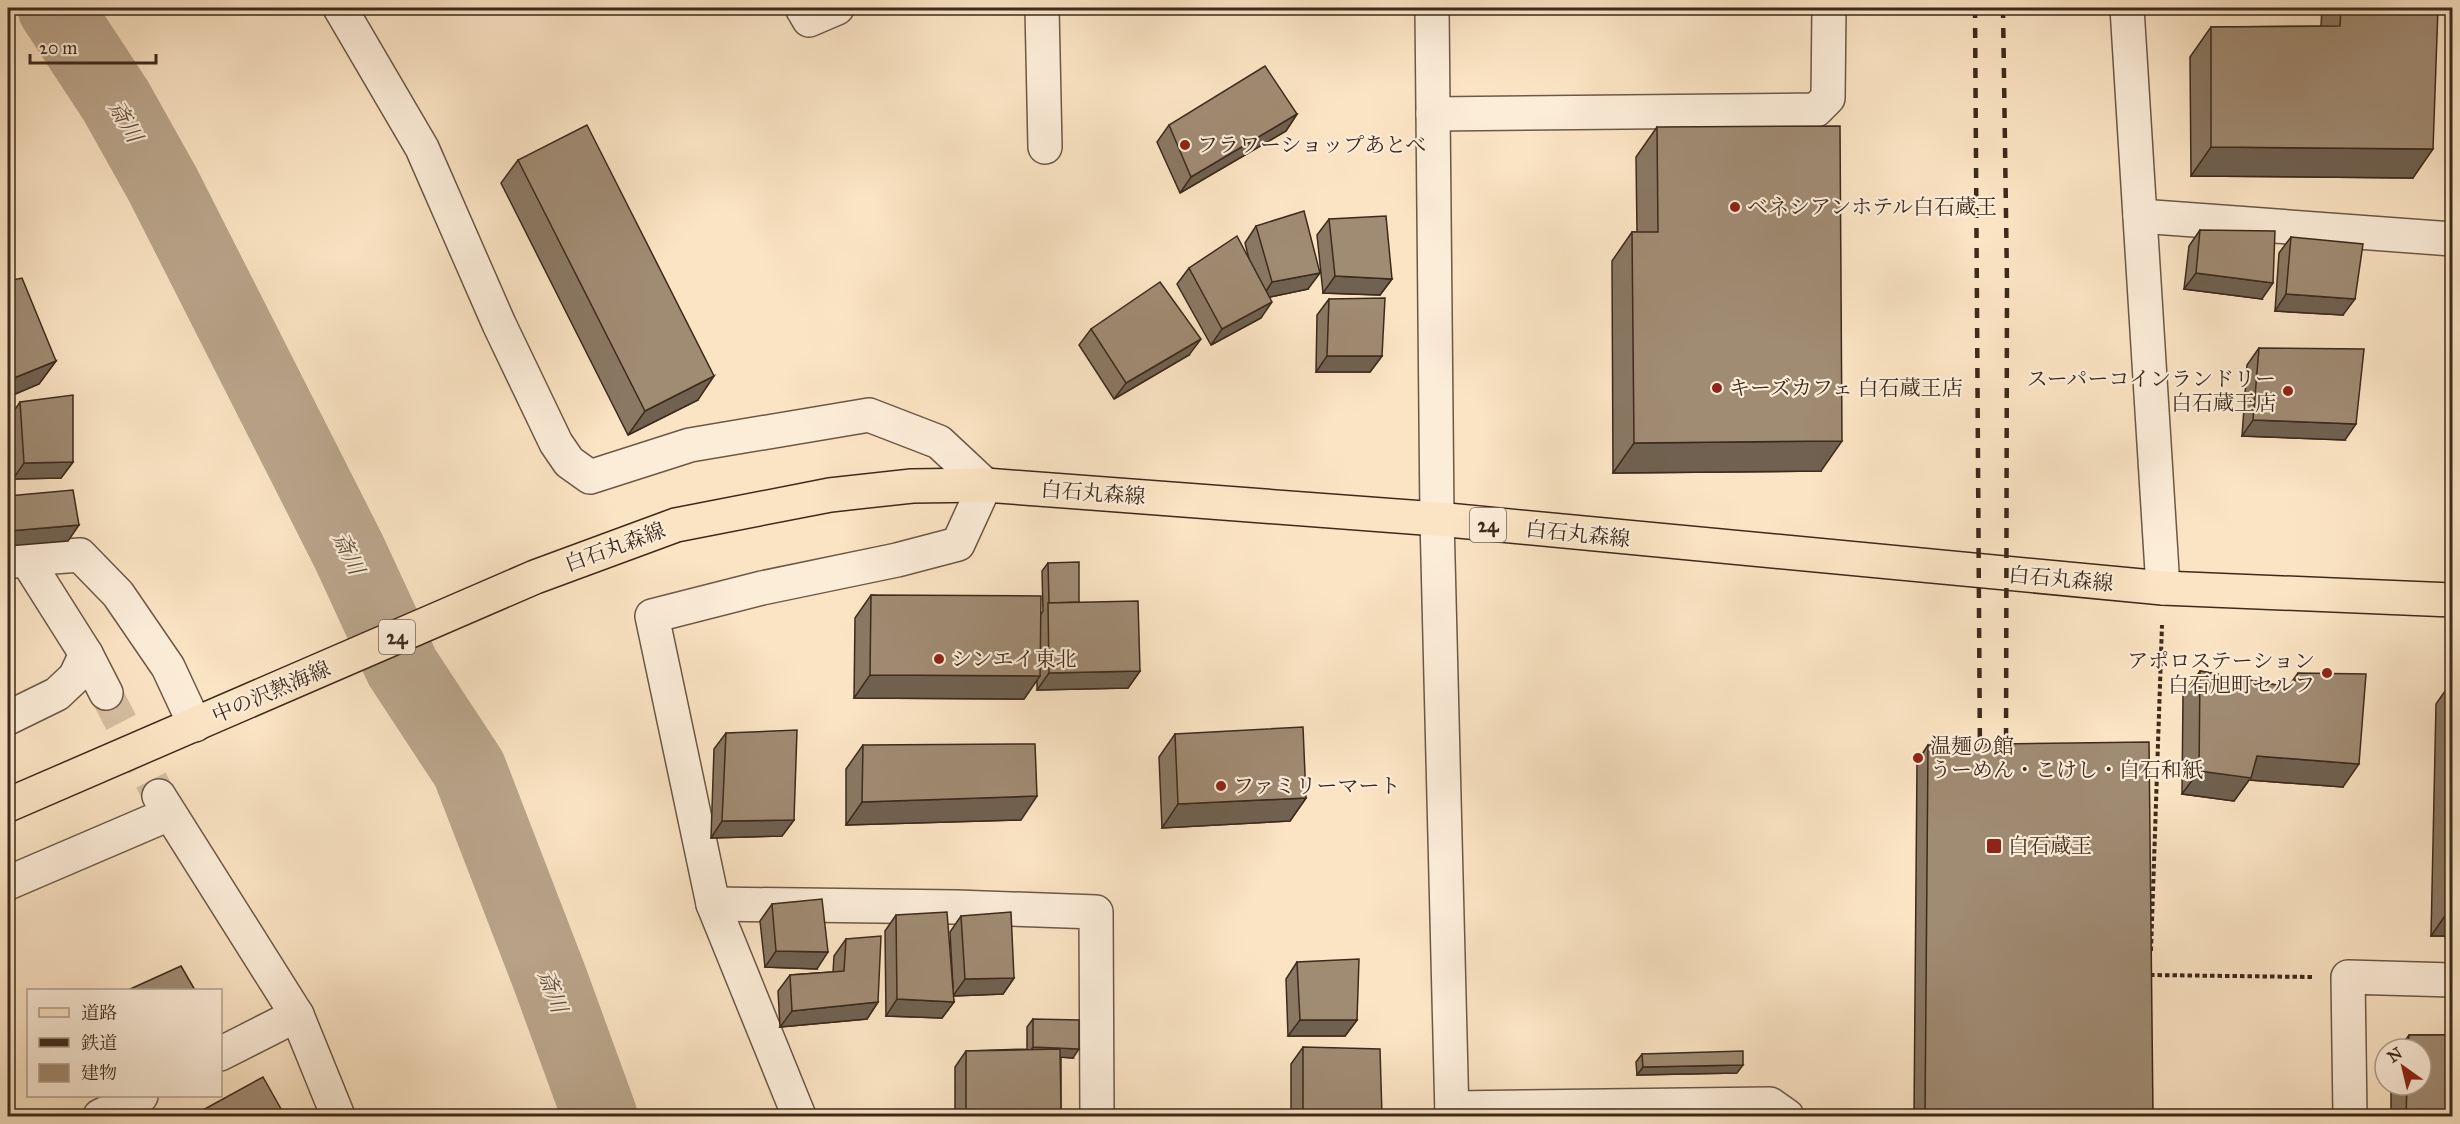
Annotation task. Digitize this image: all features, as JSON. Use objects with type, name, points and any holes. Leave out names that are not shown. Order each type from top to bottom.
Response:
[{"type":"main road","name":"白石丸森線","points":[[535,577],[676,525],[830,495],[912,486],[985,485],[1437,519],[2163,588],[2452,600]]},
{"type":"main road","name":"中の沢熱海線","points":[[8,805],[535,577]]},
{"type":"street","points":[[340,8],[422,148],[499,324],[556,443],[569,462],[590,477],[690,445],[869,415],[939,442],[985,485],[958,544],[897,560],[762,588],[652,616],[713,904],[799,1116]]},
{"type":"street","points":[[802,8],[809,20],[837,8]]},
{"type":"street","points":[[1042,8],[1045,147]]},
{"type":"street","points":[[1432,8],[1437,519],[1452,1112],[1770,1104],[1787,1116]]},
{"type":"street","points":[[1433,114],[1816,110],[1828,98],[1830,8]]},
{"type":"street","points":[[2127,8],[2163,588]]},
{"type":"street","points":[[2140,216],[2452,239]]},
{"type":"street","points":[[17,561],[80,555],[118,594],[168,667],[195,725]]},
{"type":"street","points":[[17,561],[86,654],[106,693]]},
{"type":"street","points":[[8,718],[57,694],[75,677],[86,654]]},
{"type":"street","points":[[8,883],[164,805],[297,1015],[338,1116]]},
{"type":"street","points":[[713,904],[957,907],[1096,912],[1096,1116]]},
{"type":"street","points":[[2350,1116],[2348,977],[2452,980]]},
{"type":"street","points":[[222,1053],[297,1015]]},
{"type":"street","points":[[100,1116],[137,1097]]},
{"type":"path","points":[[2151,952],[2163,588]]},
{"type":"path","points":[[2151,964],[2150,975],[2348,977]]},
{"type":"building","points":[[2341,8],[2438,8],[2433,149],[2211,147],[2211,27],[2340,26]]},
{"type":"building","points":[[1265,66],[1297,114],[1191,177],[1169,125]]},
{"type":"building","points":[[587,125],[714,376],[645,411],[518,160]]},
{"type":"building","points":[[1840,126],[1842,441],[1634,443],[1632,232],[1658,232],[1657,127]]},
{"type":"building","points":[[1304,211],[1320,273],[1272,282],[1256,226]]},
{"type":"building","points":[[1386,216],[1392,279],[1335,276],[1329,219]]},
{"type":"building","points":[[2200,230],[2275,231],[2273,283],[2196,273]]},
{"type":"building","points":[[1237,236],[1272,302],[1222,329],[1189,268]]},
{"type":"building","points":[[2291,237],[2363,244],[2355,299],[2286,294]]},
{"type":"building","points":[[22,278],[56,361],[14,378],[8,360],[8,281]]},
{"type":"building","points":[[1160,282],[1201,339],[1126,383],[1091,329]]},
{"type":"building","points":[[1385,298],[1382,356],[1327,356],[1329,299]]},
{"type":"building","points":[[2259,348],[2364,349],[2356,424],[2253,420]]},
{"type":"building","points":[[73,395],[73,462],[24,463],[20,402]]},
{"type":"building","points":[[8,411],[12,411],[13,479],[8,479]]},
{"type":"building","points":[[73,490],[79,525],[9,531],[8,496]]},
{"type":"building","points":[[1079,562],[1079,602],[1049,603],[1048,563]]},
{"type":"building","name":"シンエイ東北","points":[[871,595],[1041,596],[1040,676],[870,675]]},
{"type":"building","points":[[1138,601],[1140,671],[1049,673],[1048,603]]},
{"type":"building","points":[[2200,671],[2292,688],[2298,673],[2366,674],[2359,764],[2257,756],[2251,778],[2199,771]]},
{"type":"building","points":[[2452,681],[2452,913],[2447,913]]},
{"type":"building","points":[[1303,727],[1306,798],[1178,804],[1175,734]]},
{"type":"building","points":[[797,730],[794,820],[722,821],[726,733]]},
{"type":"building","name":"白石蔵王","points":[[2149,742],[2153,1116],[1925,1116],[1928,745]]},
{"type":"building","points":[[1035,744],[1037,796],[862,802],[863,745]]},
{"type":"building","points":[[822,899],[828,952],[776,951],[772,904]]},
{"type":"building","points":[[947,912],[954,1002],[897,999],[896,915]]},
{"type":"building","points":[[1011,912],[1014,978],[965,979],[961,916]]},
{"type":"building","points":[[881,936],[878,1002],[792,1011],[790,975],[844,971],[846,939]]},
{"type":"building","points":[[1359,959],[1357,1020],[1300,1020],[1297,962]]},
{"type":"building","points":[[181,966],[194,989],[130,989]]},
{"type":"building","points":[[1033,1019],[1079,1020],[1079,1049],[1033,1047]]},
{"type":"building","points":[[2409,1035],[2452,1035],[2452,1116],[2406,1116],[2407,1097],[2433,1097],[2433,1037],[2409,1037]]},
{"type":"building","points":[[1303,1047],[1380,1049],[1382,1116],[1303,1116]]},
{"type":"building","points":[[1060,1049],[1061,1111],[966,1116],[966,1051]]},
{"type":"building","points":[[1743,1051],[1743,1065],[1643,1067],[1642,1054]]},
{"type":"building","points":[[263,1077],[285,1116],[192,1116]]},
{"type":"waterway","name":"斎川","points":[[55,8],[116,101],[163,185],[349,552],[402,667],[469,769],[600,1116]]},
{"type":"tunnel","points":[[106,693],[159,796]]},
{"type":"railway","points":[[1975,8],[1980,760]]},
{"type":"railway","points":[[2003,8],[2007,282],[2006,760]]},
{"type":"place","name":"フラワーショップあとべ","points":[[1185,145]]},
{"type":"place","name":"ベネシアンホテル白石蔵王","points":[[1735,207]]},
{"type":"place","name":"キーズカフェ 白石蔵王店","points":[[1717,388]]},
{"type":"place","name":"スーパーコインランドリー 白石蔵王店","points":[[2288,391]]},
{"type":"place","name":"シンエイ東北","points":[[939,659]]},
{"type":"place","name":"アポロステーション 白石旭町セルフ","points":[[2327,673]]},
{"type":"place","name":"温麺の館 うーめん・こけし・白石和紙","points":[[1918,758]]},
{"type":"place","name":"ファミリーマート","points":[[1221,786]]},
{"type":"place","name":"白石蔵王","points":[[1994,846]]}]
